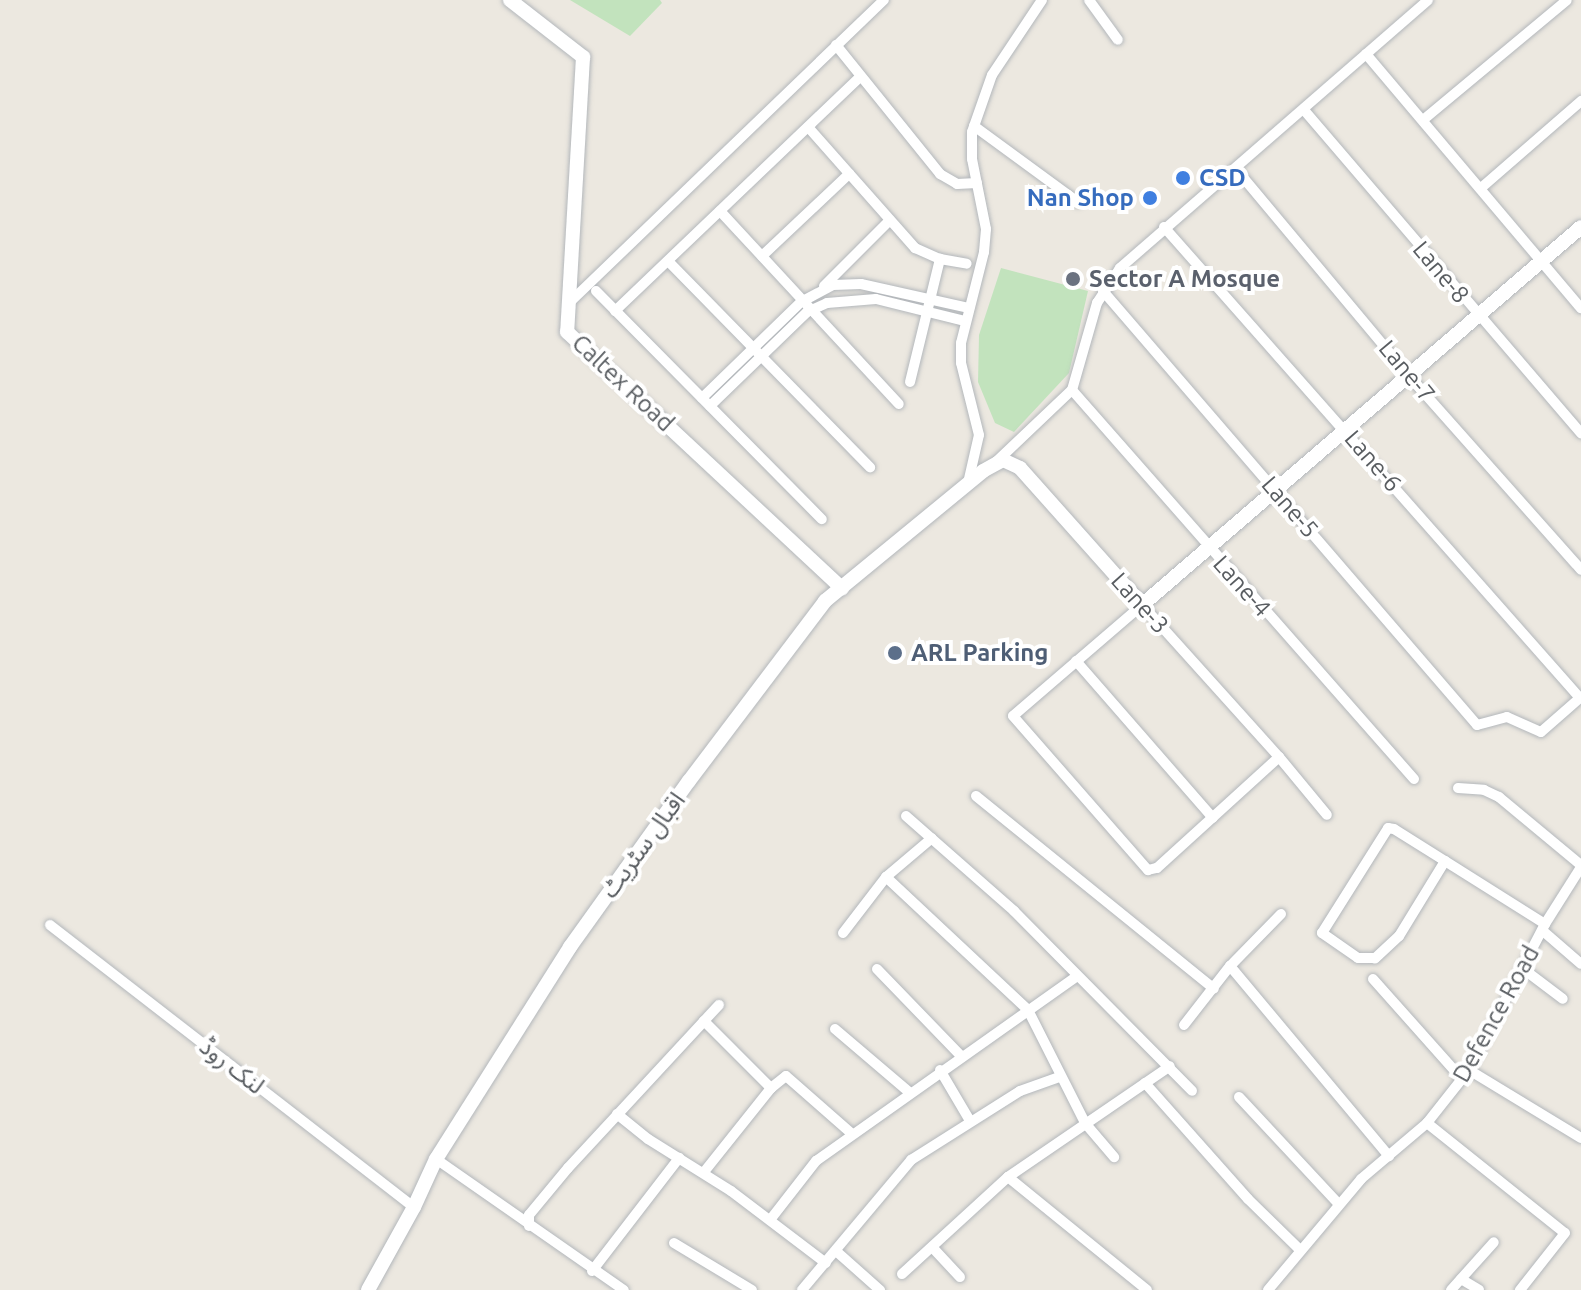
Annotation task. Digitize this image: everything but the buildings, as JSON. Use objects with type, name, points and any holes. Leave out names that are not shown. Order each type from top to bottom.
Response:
[{"type":"street","name":"Caltex Road","points":[[510,0],[583,57],[567,332],[842,588]]},
{"type":"street","points":[[569,303],[884,0]]},
{"type":"street","points":[[968,484],[979,435],[961,363],[965,321],[984,252],[986,229],[972,159],[974,126],[992,75],[1042,0]]},
{"type":"street","points":[[1089,0],[1118,40]]},
{"type":"street","points":[[996,462],[1072,390],[1103,291],[1120,268],[1428,0]]},
{"type":"street","points":[[1423,120],[1567,0]]},
{"type":"street","points":[[836,45],[940,174],[957,184],[977,183]]},
{"type":"street","points":[[1366,54],[1581,308]]},
{"type":"street","points":[[615,311],[860,77]]},
{"type":"street","points":[[1481,188],[1581,101]]},
{"type":"street","name":"Lane-8","points":[[1304,110],[1581,433]]},
{"type":"street","points":[[974,126],[1078,202]]},
{"type":"street","points":[[808,127],[915,248],[940,259],[967,264]]},
{"type":"street","name":"Lane-7","points":[[1236,169],[1409,376],[1581,570]]},
{"type":"street","points":[[762,256],[849,174]]},
{"type":"street","points":[[720,211],[899,404]]},
{"type":"street","points":[[820,291],[890,220]]},
{"type":"street","name":"Lane-6","points":[[1164,227],[1580,697]]},
{"type":"street","points":[[1279,757],[1157,868],[1148,870],[1013,716],[1581,227]]},
{"type":"street","points":[[910,382],[940,259]]},
{"type":"street","points":[[668,261],[870,467]]},
{"type":"street","points":[[706,402],[758,351],[803,300],[820,291],[847,283],[969,308]]},
{"type":"street","points":[[596,291],[822,519]]},
{"type":"street","name":"Lane-5","points":[[1103,291],[1477,725],[1507,717],[1541,732],[1580,697]]},
{"type":"street","points":[[758,351],[811,310],[827,303],[863,299],[965,321]]},
{"type":"street","name":"Lane-4","points":[[1072,390],[1414,779]]},
{"type":"street","name":"Lane-3","points":[[996,462],[1008,461],[1020,468],[1279,757],[1327,815]]},
{"type":"street","name":"اقبال سٹریٹ","points":[[368,1290],[414,1207],[436,1159],[570,947],[799,631],[825,601],[996,462]]},
{"type":"street","points":[[1076,661],[1213,818]]},
{"type":"street","points":[[1458,788],[1484,790],[1499,797],[1581,866]]},
{"type":"street","points":[[976,796],[1214,989]]},
{"type":"street","points":[[906,816],[1014,911],[1192,1091]]},
{"type":"street","points":[[1445,861],[1399,936],[1375,958],[1358,958],[1322,933],[1388,828],[1445,861],[1544,928],[1581,964]]},
{"type":"street","points":[[843,933],[886,877],[932,838]]},
{"type":"street","name":"Defence Road","points":[[1268,1290],[1338,1203],[1361,1179],[1427,1123],[1466,1074],[1581,866]]},
{"type":"street","points":[[886,877],[1028,1010],[1059,1077],[1085,1123],[1114,1157]]},
{"type":"street","points":[[1184,1025],[1230,966],[1281,914]]},
{"type":"street","name":"لنک روڈ","points":[[50,925],[414,1207]]},
{"type":"street","points":[[1230,966],[1389,1156]]},
{"type":"street","points":[[1522,968],[1563,999]]},
{"type":"street","points":[[877,969],[961,1056]]},
{"type":"street","points":[[770,1220],[816,1161],[940,1070],[1076,977]]},
{"type":"street","points":[[1373,979],[1466,1074],[1581,1138]]},
{"type":"street","points":[[529,1226],[529,1215],[617,1114],[719,1005]]},
{"type":"street","points":[[704,1021],[771,1088]]},
{"type":"street","points":[[835,1029],[909,1092]]},
{"type":"street","points":[[902,1274],[1008,1177],[1170,1066]]},
{"type":"street","points":[[940,1070],[970,1121]]},
{"type":"street","points":[[704,1172],[771,1088],[786,1076],[852,1134]]},
{"type":"street","points":[[802,1290],[911,1160],[1020,1091],[1059,1077]]},
{"type":"street","points":[[1145,1083],[1248,1199],[1299,1249]]},
{"type":"street","points":[[1239,1097],[1338,1203]]},
{"type":"street","points":[[617,1114],[704,1172],[826,1263]]},
{"type":"street","points":[[1427,1123],[1565,1233],[1520,1290]]},
{"type":"street","points":[[592,1271],[679,1158]]},
{"type":"street","points":[[436,1159],[592,1271],[624,1290]]},
{"type":"street","points":[[1008,1177],[1147,1290]]},
{"type":"street","points":[[1451,1290],[1494,1242]]},
{"type":"street","points":[[674,1243],[752,1290]]},
{"type":"street","points":[[932,1247],[960,1277]]},
{"type":"street","points":[[836,1251],[880,1290]]},
{"type":"street","points":[[1461,1279],[1479,1290]]},
{"type":"green space","points":[[570,0],[660,0],[662,3],[630,36]]},
{"type":"green space","points":[[1001,268],[1088,291],[1069,373],[1014,432],[995,423],[978,382],[979,335]]},
{"type":"place","name":"CSD","points":[[1183,178]]},
{"type":"place","name":"Nan Shop","points":[[1150,198]]},
{"type":"place","name":"Sector A Mosque","points":[[1073,279]]},
{"type":"place","name":"ARL Parking","points":[[895,653]]}]
